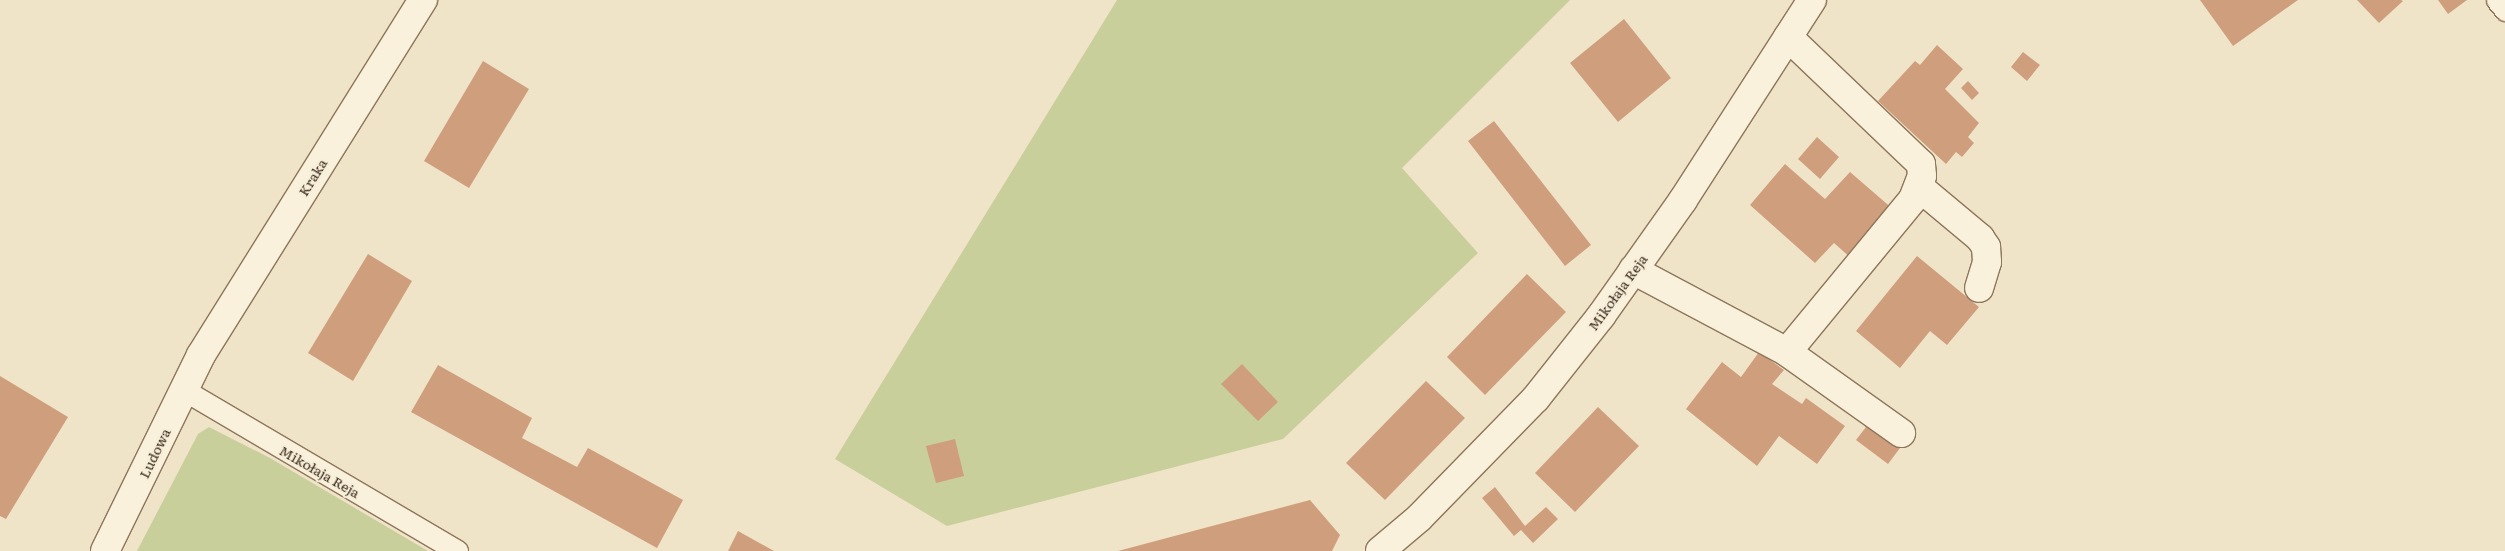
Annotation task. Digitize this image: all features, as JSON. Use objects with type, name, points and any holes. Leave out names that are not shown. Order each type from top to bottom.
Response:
[{"type":"street","name":"Kraka","points":[[201,355],[423,0]]},
{"type":"street","name":"Mikołaja Reja","points":[[1380,551],[1420,518],[1536,398],[1633,270],[1812,0]]},
{"type":"street","points":[[1787,352],[1914,199],[1920,187],[1921,164],[1788,37]]},
{"type":"street","points":[[1920,187],[1980,238],[1986,247],[1987,262],[1979,288]]},
{"type":"street","points":[[1633,270],[1787,352],[1901,433]]},
{"type":"street","name":"Ludowa","points":[[104,551],[201,355]]},
{"type":"lane","points":[[2497,0],[2505,10]]},
{"type":"lane","name":"Mikołaja Reja","points":[[184,390],[457,551]]},
{"type":"green space","points":[[1117,0],[1570,0],[1402,168],[1478,253],[1283,439],[947,526],[835,459]]},
{"type":"green space","points":[[209,427],[270,458],[428,551],[137,551],[198,434]]},
{"type":"building","points":[[2200,0],[2298,0],[2233,46]]},
{"type":"building","points":[[2357,0],[2401,0],[2403,1],[2379,23]]},
{"type":"building","points":[[2438,0],[2467,0],[2448,14]]},
{"type":"building","points":[[1624,19],[1671,78],[1618,122],[1570,63]]},
{"type":"building","points":[[1937,45],[1963,69],[1945,89],[1979,123],[1968,137],[1974,143],[1962,157],[1956,152],[1946,164],[1878,101],[1915,61],[1920,65]]},
{"type":"building","points":[[2023,52],[2040,65],[2027,81],[2011,67]]},
{"type":"building","points":[[483,61],[529,89],[469,188],[424,161]]},
{"type":"building","points":[[1968,81],[1979,93],[1972,100],[1961,88]]},
{"type":"building","points":[[1494,121],[1591,245],[1565,266],[1468,141]]},
{"type":"building","points":[[1817,137],[1839,157],[1820,179],[1798,159]]},
{"type":"building","points":[[1785,164],[1825,199],[1850,172],[1894,210],[1852,259],[1834,243],[1815,263],[1750,205]]},
{"type":"building","points":[[368,254],[412,281],[353,381],[308,353]]},
{"type":"building","points":[[1917,256],[1979,307],[1947,345],[1930,331],[1900,368],[1856,331]]},
{"type":"building","points":[[1527,274],[1566,312],[1485,395],[1447,357]]},
{"type":"building","points":[[1759,352],[1784,370],[1772,384],[1802,404],[1806,398],[1845,426],[1817,464],[1779,436],[1757,466],[1686,409],[1722,362],[1741,377]]},
{"type":"building","points":[[1242,364],[1278,402],[1258,421],[1221,384]]},
{"type":"building","points":[[438,365],[532,418],[522,438],[577,467],[588,448],[683,500],[657,548],[411,412]]},
{"type":"building","points":[[0,376],[68,417],[6,519],[0,516]]},
{"type":"building","points":[[1426,381],[1465,418],[1385,500],[1346,463]]},
{"type":"building","points":[[1598,407],[1639,446],[1575,512],[1535,473]]},
{"type":"building","points":[[1869,423],[1900,448],[1888,464],[1856,440]]},
{"type":"building","points":[[955,439],[964,476],[936,483],[926,446]]},
{"type":"building","points":[[1495,487],[1525,526],[1546,507],[1558,519],[1533,543],[1521,530],[1514,536],[1482,498]]},
{"type":"building","points":[[1310,500],[1340,535],[1332,551],[1118,551]]},
{"type":"building","points":[[738,531],[774,551],[728,551]]}]
